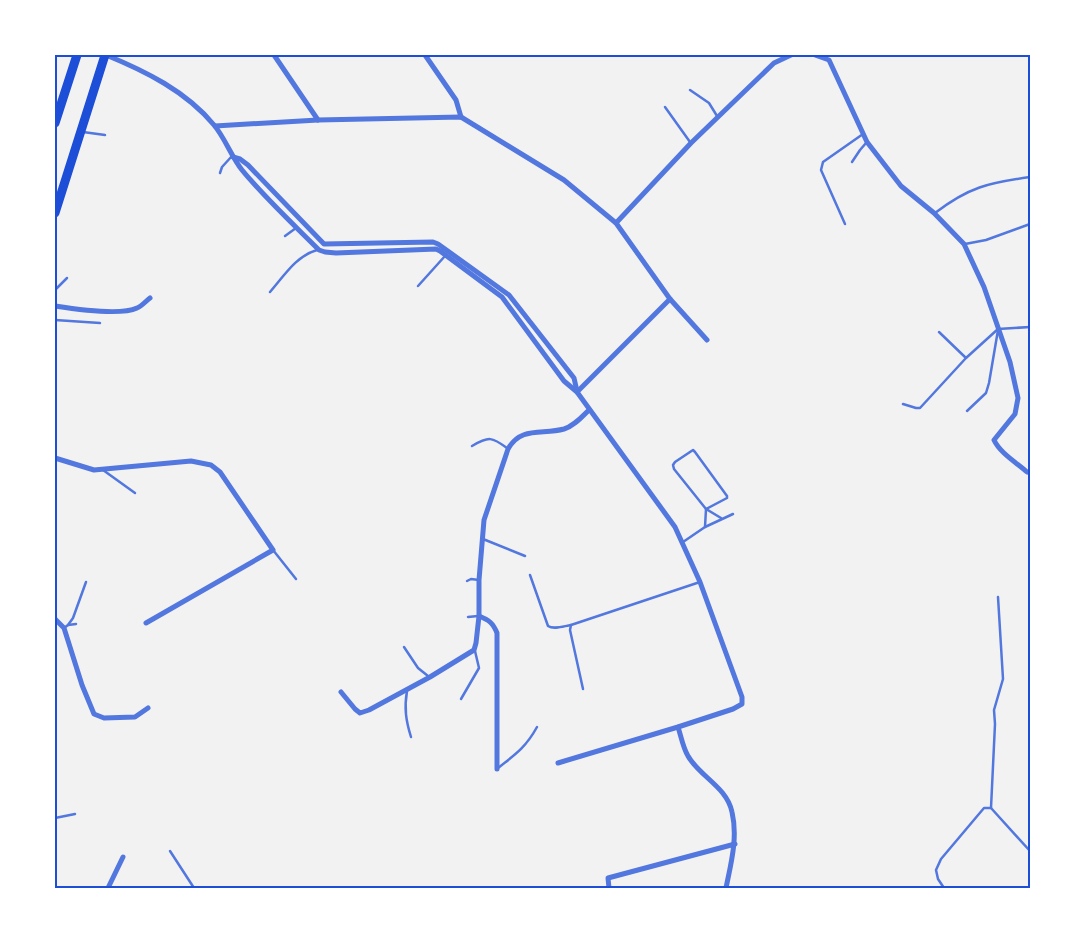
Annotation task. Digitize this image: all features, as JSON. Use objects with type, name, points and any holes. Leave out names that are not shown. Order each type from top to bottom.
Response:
[{"type":"main road","points":[[55,123],[77,55]]},
{"type":"main road","points":[[55,213],[105,55]]},
{"type":"street","points":[[105,55],[169,85],[194,104],[214,126],[243,171],[319,250],[336,253],[436,249],[502,297],[564,381],[577,392],[675,526],[700,582],[742,697],[742,704],[733,709],[678,727],[558,763]]},
{"type":"street","points":[[274,55],[318,120]]},
{"type":"street","points":[[425,55],[456,100],[461,117]]},
{"type":"street","points":[[616,223],[691,143],[774,63],[791,55]]},
{"type":"street","points":[[815,55],[829,60],[867,142],[901,186],[934,214],[964,244],[984,287],[1010,362],[1018,403],[1015,414],[994,440],[1004,452],[1027,472]]},
{"type":"street","points":[[829,60],[834,55]]},
{"type":"street","points":[[214,126],[318,120],[461,117],[564,180],[616,223],[670,299],[707,340]]},
{"type":"street","points":[[232,156],[248,165],[324,244],[432,242],[438,244],[509,295],[574,378],[577,392]]},
{"type":"street","points":[[55,306],[94,311],[122,310],[137,308],[150,298]]},
{"type":"street","points":[[577,392],[670,299]]},
{"type":"street","points":[[341,692],[360,713],[408,690],[474,650],[479,616],[481,538],[484,520],[508,449],[513,441],[522,434],[564,428],[574,424],[589,410]]},
{"type":"street","points":[[55,458],[94,470],[191,461],[211,464],[220,472],[273,550],[146,622]]},
{"type":"street","points":[[479,616],[488,619],[494,624],[497,633],[497,769]]},
{"type":"street","points":[[55,619],[66,626],[82,685],[94,714],[104,718],[135,717],[148,708]]},
{"type":"street","points":[[678,727],[687,755],[696,768],[710,778],[722,792],[732,811],[735,844],[726,888]]},
{"type":"street","points":[[609,888],[608,878],[735,844]]},
{"type":"street","points":[[108,888],[123,857]]},
{"type":"lane","points":[[690,90],[709,104],[718,117]]},
{"type":"lane","points":[[665,107],[691,143]]},
{"type":"lane","points":[[81,132],[105,135]]},
{"type":"lane","points":[[845,224],[821,170],[821,166],[823,162],[863,134]]},
{"type":"lane","points":[[852,162],[867,142]]},
{"type":"lane","points":[[220,174],[222,167],[232,156]]},
{"type":"lane","points":[[934,214],[955,198],[978,187],[1030,177]]},
{"type":"lane","points":[[964,244],[986,240],[1030,224]]},
{"type":"lane","points":[[285,236],[297,228]]},
{"type":"lane","points":[[270,292],[291,266],[308,253],[319,250]]},
{"type":"lane","points":[[418,286],[446,255]]},
{"type":"lane","points":[[55,290],[67,278]]},
{"type":"lane","points":[[55,320],[100,322]]},
{"type":"lane","points":[[902,404],[920,408],[966,358],[998,329],[1030,327]]},
{"type":"lane","points":[[967,411],[986,393],[988,388],[998,329]]},
{"type":"lane","points":[[939,332],[966,358]]},
{"type":"lane","points":[[472,446],[486,438],[495,440],[508,449]]},
{"type":"lane","points":[[706,509],[727,498],[727,496],[693,450],[675,462],[674,469],[706,509],[722,518]]},
{"type":"lane","points":[[103,470],[135,494]]},
{"type":"lane","points":[[706,509],[706,527]]},
{"type":"lane","points":[[682,543],[706,527],[733,514]]},
{"type":"lane","points":[[481,538],[525,556]]},
{"type":"lane","points":[[273,550],[296,579]]},
{"type":"lane","points":[[530,575],[550,628],[571,625],[700,582]]},
{"type":"lane","points":[[467,581],[471,579],[479,580]]},
{"type":"lane","points":[[66,626],[73,618],[86,582]]},
{"type":"lane","points":[[998,597],[1003,679],[994,710],[991,808],[1030,851]]},
{"type":"lane","points":[[468,617],[479,616]]},
{"type":"lane","points":[[66,626],[76,624]]},
{"type":"lane","points":[[571,625],[570,630],[583,689]]},
{"type":"lane","points":[[404,647],[418,668],[430,677]]},
{"type":"lane","points":[[461,698],[479,668],[474,650]]},
{"type":"lane","points":[[408,690],[405,703],[406,720],[411,738]]},
{"type":"lane","points":[[497,769],[521,751],[530,741],[537,727]]},
{"type":"lane","points":[[944,888],[938,879],[936,870],[941,859],[984,808],[991,808]]},
{"type":"lane","points":[[55,818],[75,814]]},
{"type":"lane","points":[[170,851],[194,888]]}]
